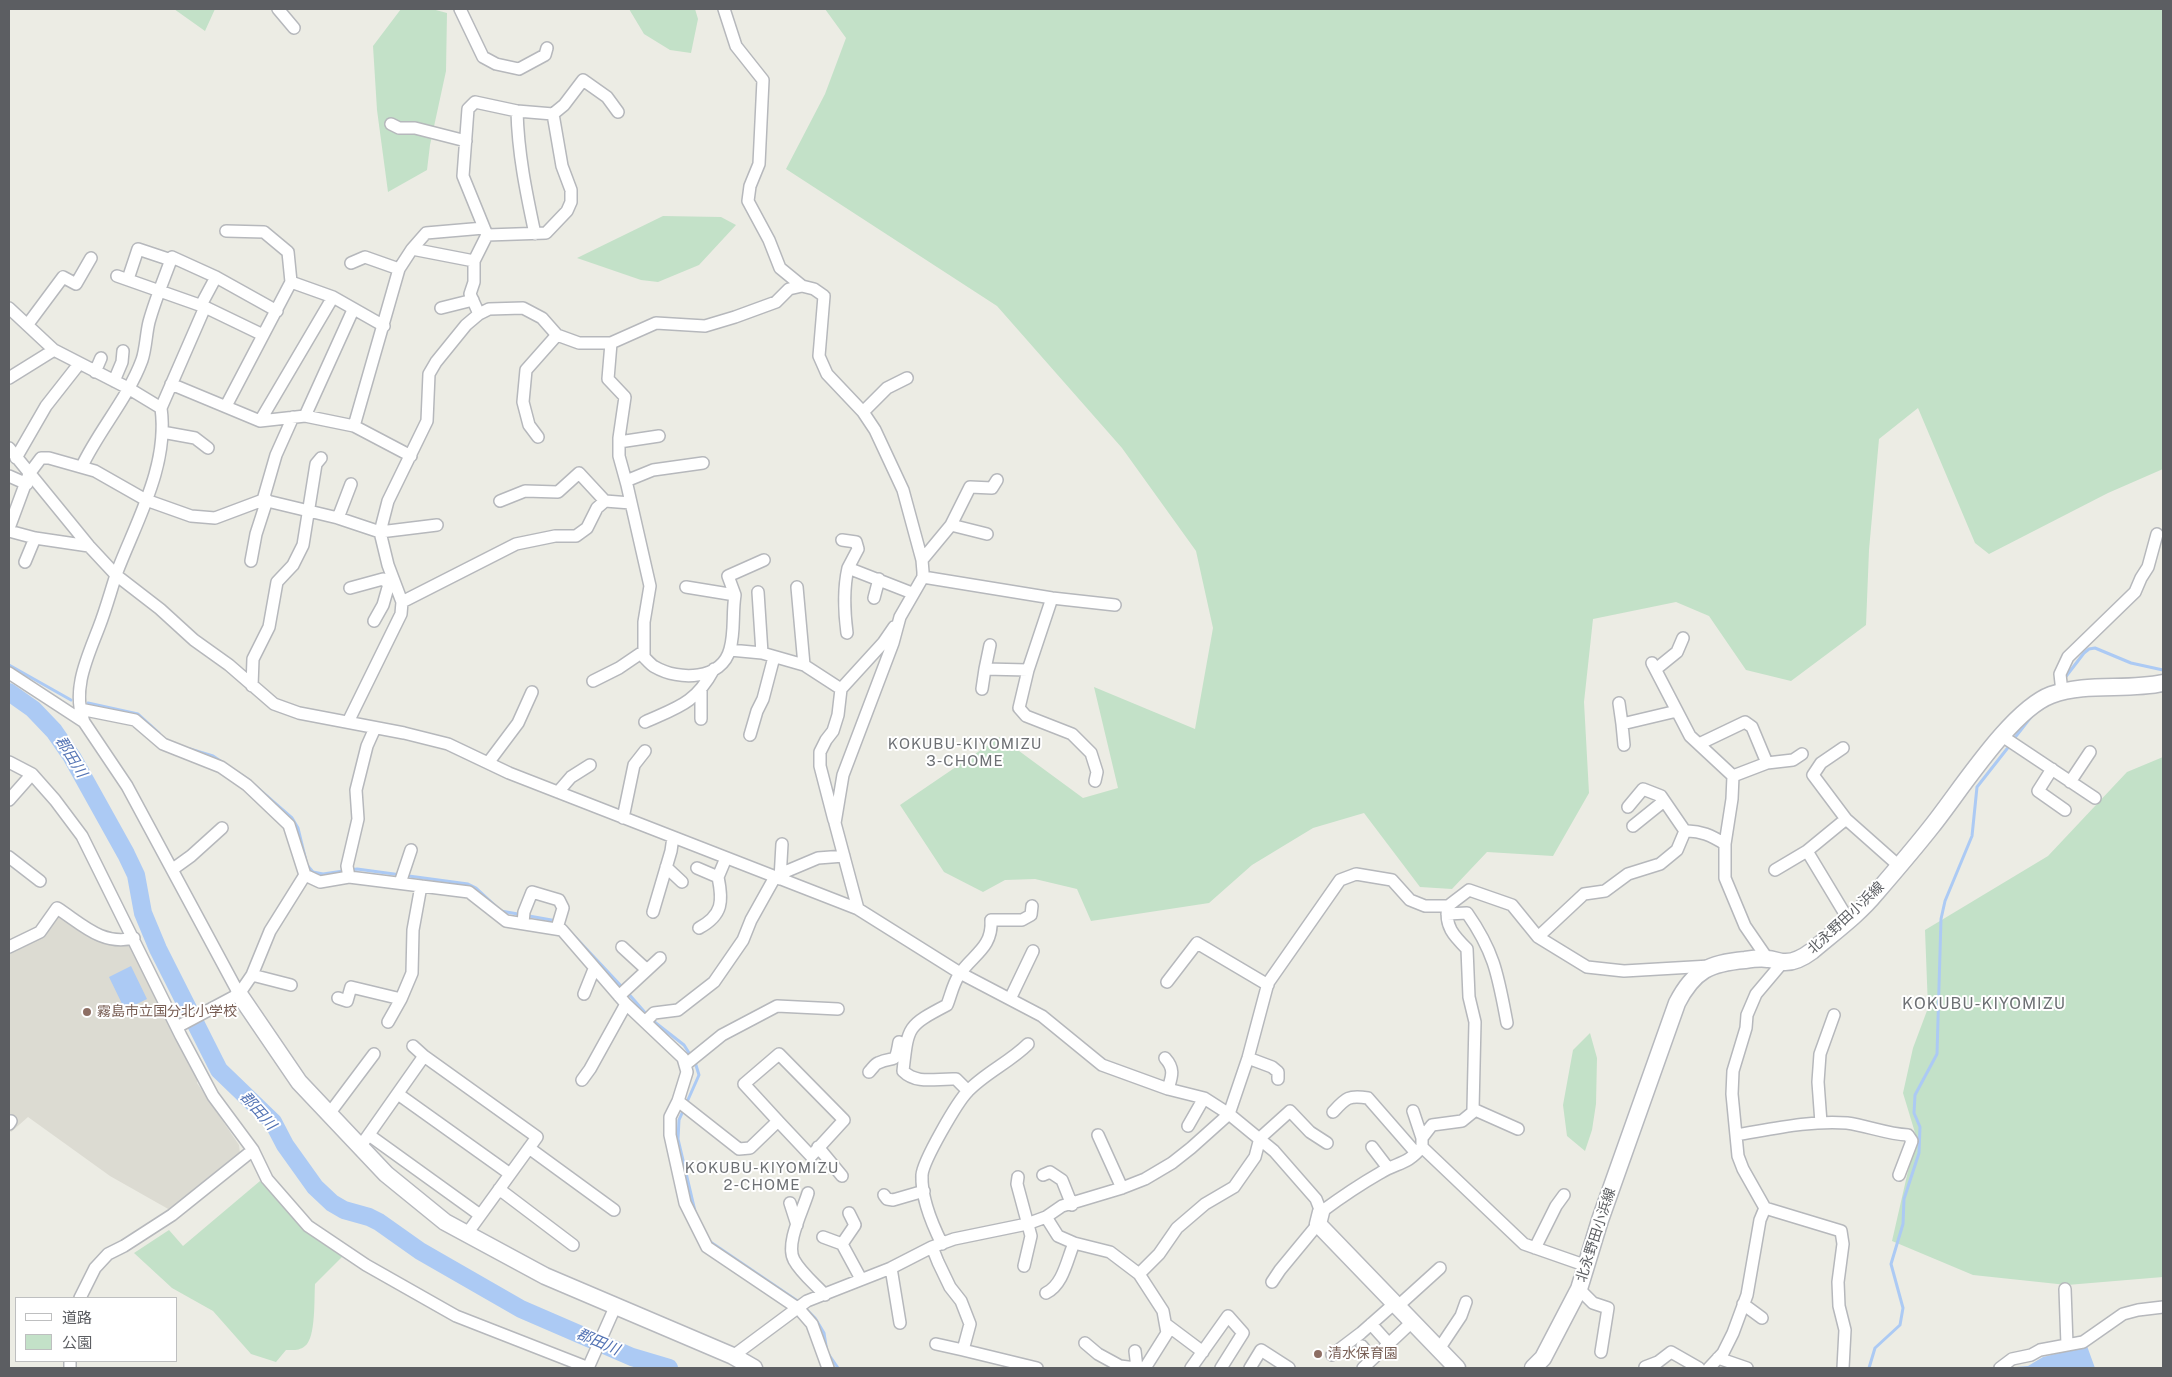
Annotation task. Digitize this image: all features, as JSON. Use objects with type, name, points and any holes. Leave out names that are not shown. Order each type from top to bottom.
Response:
[{"type":"main road","name":"北永野田小浜線","points":[[1533,1368],[1543,1358],[1579,1289],[1600,1220],[1677,1003],[1696,976],[1710,966],[1723,962],[1802,958],[1807,955],[1875,895],[2022,714],[2034,703],[2062,692],[2083,688],[2132,688],[2163,683]]},
{"type":"main road","points":[[237,995],[299,1082],[328,1114],[364,1141],[386,1174],[445,1222],[545,1276],[733,1356],[754,1368]]},
{"type":"main road","points":[[1319,1218],[1457,1368]]},
{"type":"street","points":[[278,9],[294,28]]},
{"type":"street","points":[[460,9],[484,57],[496,64],[519,69],[545,55],[547,48]]},
{"type":"street","points":[[724,9],[736,46],[763,80],[759,164],[750,186],[748,201],[769,240],[780,268],[802,286],[814,289],[824,296],[819,356],[828,374],[863,412],[875,430],[903,490],[922,560],[923,577],[912,593],[900,617],[883,643],[841,689],[838,715],[833,731],[820,752],[820,766],[858,909]]},
{"type":"street","points":[[479,314],[470,294],[474,282],[474,261],[486,232],[463,176],[468,109],[475,102],[517,111],[553,114],[564,105],[583,80],[607,97],[618,112]]},
{"type":"street","points":[[517,111],[519,154],[535,234]]},
{"type":"street","points":[[354,426],[399,269],[412,249],[426,233],[486,232],[535,234],[546,232],[567,211],[571,202],[571,190],[562,166],[553,114]]},
{"type":"street","points":[[391,124],[399,128],[415,128],[466,141]]},
{"type":"street","points":[[226,231],[264,232],[288,252],[291,282],[226,406]]},
{"type":"street","points":[[171,260],[138,249],[123,277],[203,306],[263,336]]},
{"type":"street","points":[[412,249],[474,261]]},
{"type":"street","points":[[82,466],[90,448],[128,388],[142,359],[149,322],[172,257],[216,277],[277,311]]},
{"type":"street","points":[[351,263],[365,257],[399,269]]},
{"type":"street","points":[[28,324],[63,277],[76,284],[90,258]]},
{"type":"street","points":[[216,277],[160,408],[162,432],[160,454],[146,500],[116,575],[81,677],[80,709],[84,722],[127,786],[173,869],[237,995]]},
{"type":"street","points":[[291,282],[333,297],[384,326]]},
{"type":"street","points":[[348,722],[401,614],[402,602],[391,582],[380,532],[388,500],[427,421],[429,374],[436,362],[466,325],[479,314],[489,309],[522,308],[542,318],[557,335],[579,343],[611,343],[656,323],[705,326],[776,302],[789,289],[802,286]]},
{"type":"street","points":[[260,421],[333,297]]},
{"type":"street","points":[[441,308],[473,300]]},
{"type":"street","points":[[9,308],[54,350],[128,388],[160,408]]},
{"type":"street","points":[[306,416],[353,310]]},
{"type":"street","points":[[538,437],[529,425],[523,402],[526,370],[557,335]]},
{"type":"street","points":[[611,343],[608,379],[625,396],[619,456],[650,586],[644,622],[644,657],[655,667],[679,675],[700,676],[719,666],[730,650],[735,595],[726,572],[753,570],[764,560]]},
{"type":"street","points":[[9,378],[54,350]]},
{"type":"street","points":[[114,381],[122,362],[124,351]]},
{"type":"street","points":[[96,372],[101,358]]},
{"type":"street","points":[[79,364],[12,453],[28,479],[116,575],[160,609],[194,640],[229,665],[274,704],[299,713],[448,744],[558,792],[726,858],[778,876],[858,909],[960,973],[1042,1016],[1102,1065],[1168,1089],[1204,1098],[1229,1114],[1274,1151],[1316,1199],[1319,1218]]},
{"type":"street","points":[[863,412],[887,388],[906,378]]},
{"type":"street","points":[[170,384],[260,421],[306,416],[354,426],[411,456]]},
{"type":"street","points":[[251,561],[276,455],[293,417]]},
{"type":"street","points":[[162,432],[195,438],[208,448]]},
{"type":"street","points":[[619,442],[659,436]]},
{"type":"street","points":[[89,546],[35,538],[9,530],[28,479],[41,458],[49,458],[95,471],[146,500],[191,516],[215,518],[265,500],[338,518],[380,532],[437,525]]},
{"type":"street","points":[[252,686],[253,658],[269,627],[277,582],[293,564],[303,545],[307,510],[316,464],[322,458]]},
{"type":"street","points":[[626,481],[653,470],[703,463]]},
{"type":"street","points":[[500,500],[526,491],[558,492],[579,473],[605,501],[631,503]]},
{"type":"street","points":[[9,476],[28,479]]},
{"type":"street","points":[[922,560],[951,525],[970,487],[992,488],[997,480]]},
{"type":"street","points":[[338,518],[351,484]]},
{"type":"street","points":[[402,602],[516,544],[555,536],[576,536],[587,528],[597,508],[605,501]]},
{"type":"street","points":[[951,525],[987,534]]},
{"type":"street","points":[[2062,692],[2060,674],[2068,657],[2135,592],[2148,568],[2157,534]]},
{"type":"street","points":[[25,562],[35,538]]},
{"type":"street","points":[[842,540],[856,542],[858,549],[848,568],[844,585],[847,633]]},
{"type":"street","points":[[848,568],[912,593]]},
{"type":"street","points":[[923,577],[1052,598],[1115,605]]},
{"type":"street","points":[[350,588],[378,579],[391,582]]},
{"type":"street","points":[[874,598],[879,579]]},
{"type":"street","points":[[374,621],[383,605],[391,582]]},
{"type":"street","points":[[686,586],[735,595]]},
{"type":"street","points":[[797,587],[804,665]]},
{"type":"street","points":[[758,592],[762,653]]},
{"type":"street","points":[[1052,598],[1028,670],[1019,708],[1026,716],[1072,734],[1091,753],[1097,772],[1095,781]]},
{"type":"street","points":[[835,823],[843,775],[893,643],[900,617]]},
{"type":"street","points":[[1683,638],[1677,652],[1654,666],[1690,736],[1733,776],[1732,799],[1725,844],[1725,878],[1744,926],[1775,960],[1756,994],[1747,1015],[1746,1028],[1733,1071],[1732,1094],[1738,1156],[1743,1169],[1765,1208],[1841,1232],[1843,1244],[1838,1282],[1845,1330],[1843,1368]]},
{"type":"street","points":[[982,689],[990,645]]},
{"type":"street","points":[[730,650],[762,653],[804,665],[841,689]]},
{"type":"street","points":[[593,681],[619,668],[644,652]]},
{"type":"street","points":[[750,735],[757,711],[763,699],[774,657]]},
{"type":"street","points":[[985,669],[1028,670]]},
{"type":"street","points":[[645,722],[693,699],[714,670]]},
{"type":"street","points":[[9,673],[84,722]]},
{"type":"street","points":[[701,689],[701,718]]},
{"type":"street","points":[[488,763],[518,723],[532,692]]},
{"type":"street","points":[[1619,703],[1624,744]]},
{"type":"street","points":[[80,709],[135,720],[163,744],[221,767],[247,785],[289,824],[305,875],[320,882],[348,872],[421,886],[469,892],[506,921],[524,919],[562,930],[594,969],[683,1058],[686,1064],[687,1072],[683,1105],[670,1117],[670,1135],[685,1202],[707,1247],[803,1305],[828,1368]]},
{"type":"street","points":[[1622,724],[1677,711]]},
{"type":"street","points":[[1699,744],[1744,722],[1752,727],[1767,763]]},
{"type":"street","points":[[348,872],[358,818],[356,790],[366,746],[375,728]]},
{"type":"street","points":[[2004,737],[2095,798]]},
{"type":"street","points":[[1843,748],[1821,763],[1813,775],[1846,819],[1899,866]]},
{"type":"street","points":[[623,818],[631,762],[645,751]]},
{"type":"street","points":[[2070,782],[2090,752]]},
{"type":"street","points":[[1733,776],[1767,763],[1793,760],[1802,754]]},
{"type":"street","points":[[9,762],[32,774],[55,800],[82,836],[213,1096],[253,1150],[267,1179],[308,1226],[366,1265],[456,1316],[589,1368],[616,1305]]},
{"type":"street","points":[[558,792],[571,777],[590,765]]},
{"type":"street","points":[[2052,770],[2038,791],[2065,810]]},
{"type":"street","points":[[9,800],[32,774]]},
{"type":"street","points":[[1628,807],[1643,789],[1661,796],[1685,831]]},
{"type":"street","points":[[1633,826],[1664,801]]},
{"type":"street","points":[[1775,870],[1807,851],[1846,819]]},
{"type":"street","points":[[173,869],[191,856],[222,828]]},
{"type":"street","points":[[1685,831],[1695,830],[1725,844]]},
{"type":"street","points":[[1538,937],[1584,894],[1605,891],[1628,874],[1660,864],[1677,850],[1685,831]]},
{"type":"street","points":[[653,912],[673,837]]},
{"type":"street","points":[[645,1021],[654,1013],[678,1010],[714,982],[743,940],[750,920],[778,876],[782,844]]},
{"type":"street","points":[[400,882],[410,850]]},
{"type":"street","points":[[1807,851],[1848,919]]},
{"type":"street","points":[[778,876],[818,858],[844,856]]},
{"type":"street","points":[[9,857],[40,881]]},
{"type":"street","points":[[699,928],[710,922],[718,912],[723,898],[718,877],[726,858]]},
{"type":"street","points":[[666,867],[682,882]]},
{"type":"street","points":[[697,868],[718,877]]},
{"type":"street","points":[[733,1356],[803,1305],[891,1268],[937,1245],[954,1239],[1027,1224],[1046,1217],[1062,1206],[1072,1205],[1145,1179],[1172,1163],[1229,1114],[1248,1058],[1268,985],[1340,880],[1356,874],[1392,880],[1410,900],[1425,906],[1467,913],[1484,937],[1497,968],[1507,1022]]},
{"type":"street","points":[[179,1026],[237,995],[252,976],[270,931],[305,875]]},
{"type":"street","points":[[388,1022],[401,999],[412,973],[412,930],[421,886]]},
{"type":"street","points":[[1272,1282],[1319,1218],[1355,1187],[1388,1168],[1407,1162],[1420,1146],[1432,1125],[1462,1121],[1472,1112],[1475,1022],[1469,997],[1467,949],[1451,933],[1448,910],[1456,898],[1469,890],[1512,905],[1538,937],[1588,967],[1624,971],[1710,966]]},
{"type":"street","points":[[524,919],[532,892],[559,900],[563,908],[557,928]]},
{"type":"street","points":[[869,1072],[878,1063],[893,1060],[905,1026],[948,1005],[955,981],[960,973],[979,955],[988,940],[991,928],[990,920],[1022,920],[1031,914],[1032,906]]},
{"type":"street","points":[[9,948],[40,932],[57,908],[104,939],[120,942],[134,938]]},
{"type":"street","points":[[1167,982],[1197,943],[1268,985]]},
{"type":"street","points":[[622,946],[647,970]]},
{"type":"street","points":[[1010,999],[1033,951]]},
{"type":"street","points":[[582,1080],[590,1069],[622,998],[630,986],[660,958]]},
{"type":"street","points":[[584,994],[594,969]]},
{"type":"street","points":[[252,976],[291,985]]},
{"type":"street","points":[[338,998],[347,1001],[352,982],[401,999]]},
{"type":"street","points":[[686,1064],[722,1035],[777,1006],[838,1009]]},
{"type":"street","points":[[1821,1123],[1819,1091],[1820,1054],[1834,1015]]},
{"type":"street","points":[[918,1020],[907,1037],[903,1071],[910,1078],[917,1080],[956,1079],[968,1091]]},
{"type":"street","points":[[963,1350],[970,1324],[961,1301],[950,1288],[938,1262],[935,1231],[924,1192],[922,1173],[953,1109],[968,1091],[1014,1057],[1028,1044]]},
{"type":"street","points":[[413,1046],[424,1056],[537,1137],[466,1234]]},
{"type":"street","points":[[328,1114],[374,1054]]},
{"type":"street","points":[[779,1054],[844,1120],[811,1156],[778,1121],[744,1084],[779,1054]]},
{"type":"street","points":[[424,1056],[364,1141],[480,1215]]},
{"type":"street","points":[[1165,1058],[1171,1065],[1173,1073],[1168,1089]]},
{"type":"street","points":[[1248,1058],[1272,1067],[1278,1072],[1278,1080]]},
{"type":"street","points":[[398,1094],[510,1174]]},
{"type":"street","points":[[1333,1112],[1346,1098],[1355,1096],[1368,1098],[1524,1244],[1587,1266]]},
{"type":"street","points":[[1188,1126],[1204,1098]]},
{"type":"street","points":[[683,1105],[738,1149],[750,1148],[778,1121]]},
{"type":"street","points":[[1473,1109],[1518,1128]]},
{"type":"street","points":[[1138,1274],[1159,1254],[1177,1228],[1205,1204],[1234,1187],[1256,1157],[1260,1138],[1290,1110],[1310,1132],[1326,1143]]},
{"type":"street","points":[[1413,1111],[1420,1146]]},
{"type":"street","points":[[1736,1135],[1821,1123],[1848,1124],[1908,1135],[1912,1141],[1911,1148],[1899,1175]]},
{"type":"street","points":[[1098,1135],[1122,1188]]},
{"type":"street","points":[[1372,1146],[1388,1168]]},
{"type":"street","points":[[818,1147],[842,1176]]},
{"type":"street","points":[[529,1148],[614,1210]]},
{"type":"street","points":[[81,1297],[96,1268],[108,1254],[172,1215],[253,1150]]},
{"type":"street","points":[[1043,1175],[1050,1172],[1062,1180],[1072,1205]]},
{"type":"street","points":[[1018,1177],[1017,1184],[1031,1236],[1024,1266]]},
{"type":"street","points":[[499,1189],[573,1246]]},
{"type":"street","points":[[884,1194],[886,1199],[893,1200],[924,1192]]},
{"type":"street","points":[[808,1193],[791,1247],[793,1260],[825,1295]]},
{"type":"street","points":[[1535,1248],[1556,1206],[1564,1195]]},
{"type":"street","points":[[790,1203],[797,1225]]},
{"type":"street","points":[[1709,1368],[1718,1358],[1733,1333],[1744,1304],[1753,1268],[1760,1220],[1765,1208]]},
{"type":"street","points":[[842,1244],[854,1225],[849,1213]]},
{"type":"street","points":[[1046,1217],[1058,1236],[1074,1243],[1110,1252],[1138,1274],[1163,1311],[1167,1333],[1145,1368]]},
{"type":"street","points":[[823,1237],[842,1244],[861,1279]]},
{"type":"street","points":[[1046,1293],[1053,1290],[1059,1282],[1074,1243]]},
{"type":"street","points":[[891,1268],[900,1323]]},
{"type":"street","points":[[1332,1355],[1440,1268]]},
{"type":"street","points":[[1579,1289],[1593,1303],[1608,1308],[1601,1352]]},
{"type":"street","points":[[2065,1289],[2067,1344]]},
{"type":"street","points":[[1439,1349],[1460,1316],[1466,1302]]},
{"type":"street","points":[[1744,1304],[1762,1318]]},
{"type":"street","points":[[2000,1368],[2012,1359],[2067,1344],[2075,1344],[2091,1338],[2123,1314],[2163,1307]]},
{"type":"street","points":[[1192,1368],[1228,1316],[1244,1333],[1221,1368]]},
{"type":"street","points":[[1363,1368],[1413,1321]]},
{"type":"street","points":[[1371,1324],[1388,1344]]},
{"type":"street","points":[[1167,1325],[1203,1352]]},
{"type":"street","points":[[1085,1343],[1098,1354],[1120,1367],[1137,1368],[1135,1351]]},
{"type":"street","points":[[936,1344],[1037,1368]]},
{"type":"street","points":[[1362,1346],[1372,1359]]},
{"type":"street","points":[[1250,1368],[1261,1350],[1283,1366]]},
{"type":"street","points":[[1645,1367],[1658,1362],[1671,1352],[1698,1368]]},
{"type":"street","points":[[1718,1358],[1747,1368]]},
{"type":"shaded area","name":"霧島市立国分北小学校","points":[[57,911],[128,942],[199,1075],[197,1083],[239,1145],[240,1153],[170,1210],[110,1176],[28,1117],[11,1132],[9,1130],[9,950],[42,934]]},
{"type":"green space","points":[[174,9],[215,9],[205,31]]},
{"type":"green space","points":[[401,9],[432,9],[447,13],[446,71],[430,145],[427,170],[388,192],[377,110],[373,46]]},
{"type":"green space","points":[[629,9],[695,9],[698,19],[691,53],[670,50],[644,34]]},
{"type":"green space","points":[[825,9],[2163,9],[2163,469],[2108,493],[1989,554],[1975,543],[1918,408],[1879,439],[1869,550],[1866,625],[1791,681],[1746,670],[1709,616],[1676,602],[1593,619],[1584,702],[1589,793],[1553,856],[1487,852],[1452,889],[1420,887],[1364,813],[1313,828],[1252,865],[1209,903],[1091,921],[1077,889],[1035,879],[1005,880],[983,892],[944,872],[900,805],[1000,737],[1083,798],[1118,788],[1094,687],[1195,729],[1213,628],[1196,551],[1122,448],[997,306],[786,169],[825,94],[846,38]]},
{"type":"green space","points":[[663,216],[721,217],[736,225],[699,265],[658,282],[641,280],[577,258]]},
{"type":"green space","points":[[2163,757],[2163,1277],[2067,1285],[1973,1275],[1892,1241],[1916,1136],[1903,1093],[1913,1048],[1928,1008],[1925,930],[2048,856],[2127,772]]},
{"type":"green space","points":[[1590,1033],[1597,1058],[1596,1104],[1592,1130],[1585,1151],[1567,1136],[1563,1105],[1573,1050]]},
{"type":"green space","points":[[260,1181],[305,1231],[343,1256],[315,1284],[313,1327],[309,1342],[300,1349],[286,1350],[276,1362],[251,1354],[213,1311],[172,1288],[134,1253],[169,1230],[183,1246]]},
{"type":"water","points":[[131,966],[147,999],[125,1010],[109,977]]},
{"type":"water","points":[[2087,1346],[2095,1368],[2005,1368],[2028,1366],[2043,1357]]},
{"type":"waterway","points":[[2064,679],[2084,653],[2089,649],[2095,648],[2131,663],[2163,670]]},
{"type":"waterway","points":[[9,665],[71,700]]},
{"type":"waterway","name":"郡田川","points":[[9,692],[33,709],[54,731],[72,757],[126,854],[136,875],[143,913],[158,949],[219,1070],[273,1122],[285,1145],[315,1187],[332,1203],[344,1210],[379,1222],[420,1251],[521,1309],[632,1357],[669,1368]]},
{"type":"waterway","points":[[88,703],[138,714],[159,733]]},
{"type":"waterway","points":[[2013,740],[2031,717]]},
{"type":"waterway","points":[[1869,1368],[1875,1348],[1900,1325],[1903,1308],[1891,1264],[1903,1224],[1904,1199],[1919,1153],[1920,1127],[1914,1113],[1915,1095],[1937,1054],[1941,919],[1945,901],[1972,836],[1977,787],[2010,745]]},
{"type":"waterway","points":[[190,749],[213,756],[222,762]]},
{"type":"waterway","points":[[237,772],[249,780]]},
{"type":"waterway","points":[[253,784],[292,818],[298,828],[307,865],[313,872],[323,874],[357,869],[468,884],[476,888],[501,911],[557,921]]},
{"type":"waterway","points":[[562,923],[623,988]]},
{"type":"waterway","points":[[627,992],[648,1016]]},
{"type":"waterway","points":[[652,1020],[684,1045],[691,1056]]},
{"type":"waterway","points":[[695,1062],[699,1075],[679,1120],[678,1139],[695,1211]]},
{"type":"waterway","points":[[709,1241],[799,1302]]},
{"type":"waterway","points":[[807,1310],[815,1318],[824,1333],[827,1352],[838,1368]]},
{"type":"place","name":"霧島市立国分北小学校","points":[[87,1012]]},
{"type":"place","name":"清水保育園","points":[[1318,1354]]},
{"type":"district","name":"KOKUBU-KIYOMIZU 3-CHOME","points":[[965,752]]},
{"type":"district","name":"KOKUBU-KIYOMIZU","points":[[1984,1004]]},
{"type":"district","name":"KOKUBU-KIYOMIZU 2-CHOME","points":[[762,1176]]}]
